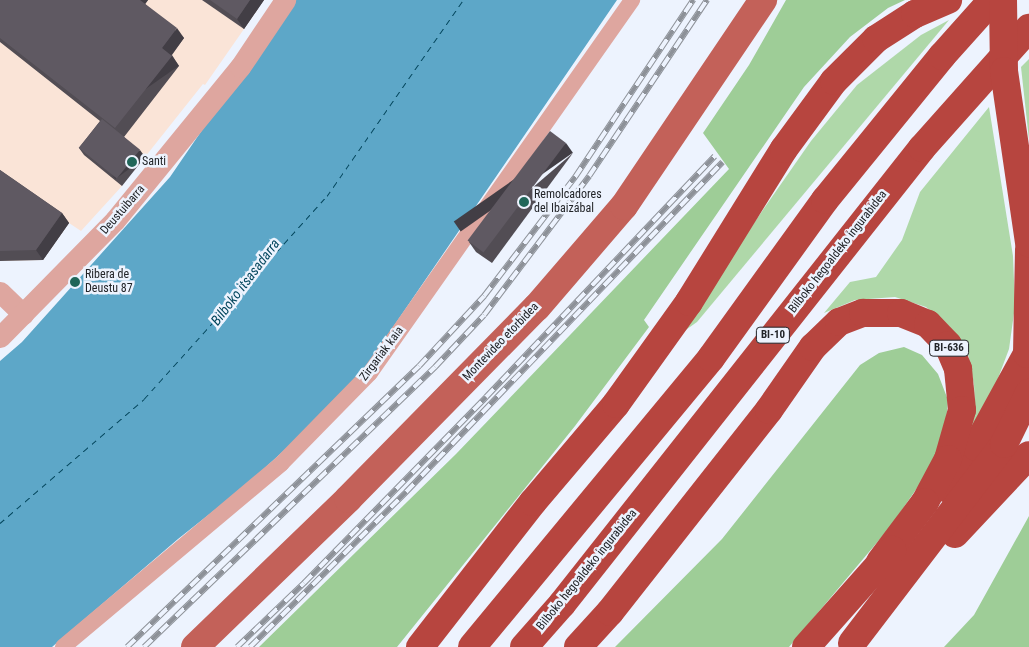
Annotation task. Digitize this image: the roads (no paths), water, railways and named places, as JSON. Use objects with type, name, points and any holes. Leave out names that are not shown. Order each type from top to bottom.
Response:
[{"type":"highway","points":[[420,647],[533,502],[616,404],[688,302],[784,149],[834,81],[860,54],[915,14],[948,0]]},
{"type":"highway","name":"BI-10","points":[[472,647],[711,358],[824,200],[942,56],[992,0]]},
{"type":"highway","points":[[1003,0],[1004,71],[1029,243]]},
{"type":"highway","name":"Bilboko hegoaldeko ingurabidea","points":[[524,647],[562,604],[922,148],[1029,28]]},
{"type":"highway","points":[[880,562],[941,500],[976,447],[1027,354],[1029,249]]},
{"type":"highway","name":"BI-636","points":[[578,647],[610,612],[763,418],[813,347],[839,322],[863,313],[901,313],[928,324],[948,344],[958,369],[962,410],[948,459],[925,502],[880,562],[806,647]]},
{"type":"highway","points":[[850,645],[1004,444],[1029,393]]},
{"type":"highway","points":[[850,645],[1029,455]]},
{"type":"main road","name":"Montevideo etorbidea","points":[[195,647],[348,499],[537,307],[624,206],[763,0]]},
{"type":"street","name":"Deustuibarra","points":[[0,337],[115,220],[175,149],[240,67],[285,0]]},
{"type":"street","name":"Zirgariak kaia","points":[[63,647],[281,464],[370,373],[632,0]]},
{"type":"street","points":[[0,292],[22,314]]},
{"type":"water","name":"Bilboko itsasadarra","points":[[291,0],[617,0],[365,368],[302,434],[245,486],[178,539],[52,647],[0,647],[0,361],[22,342],[170,177]]},
{"type":"railway","points":[[127,647],[419,366],[484,296],[575,177],[693,0]]},
{"type":"railway","points":[[144,647],[435,367],[484,315],[589,176],[707,0]]},
{"type":"railway","points":[[237,647],[304,583],[486,397],[715,156]]},
{"type":"railway","points":[[250,647],[406,492],[722,162]]},
{"type":"place","name":"Santi","points":[[132,162]]},
{"type":"place","name":"Remolcadores del Ibaizábal","points":[[524,202]]},
{"type":"place","name":"Ribera de Deustu 87","points":[[75,282]]}]
